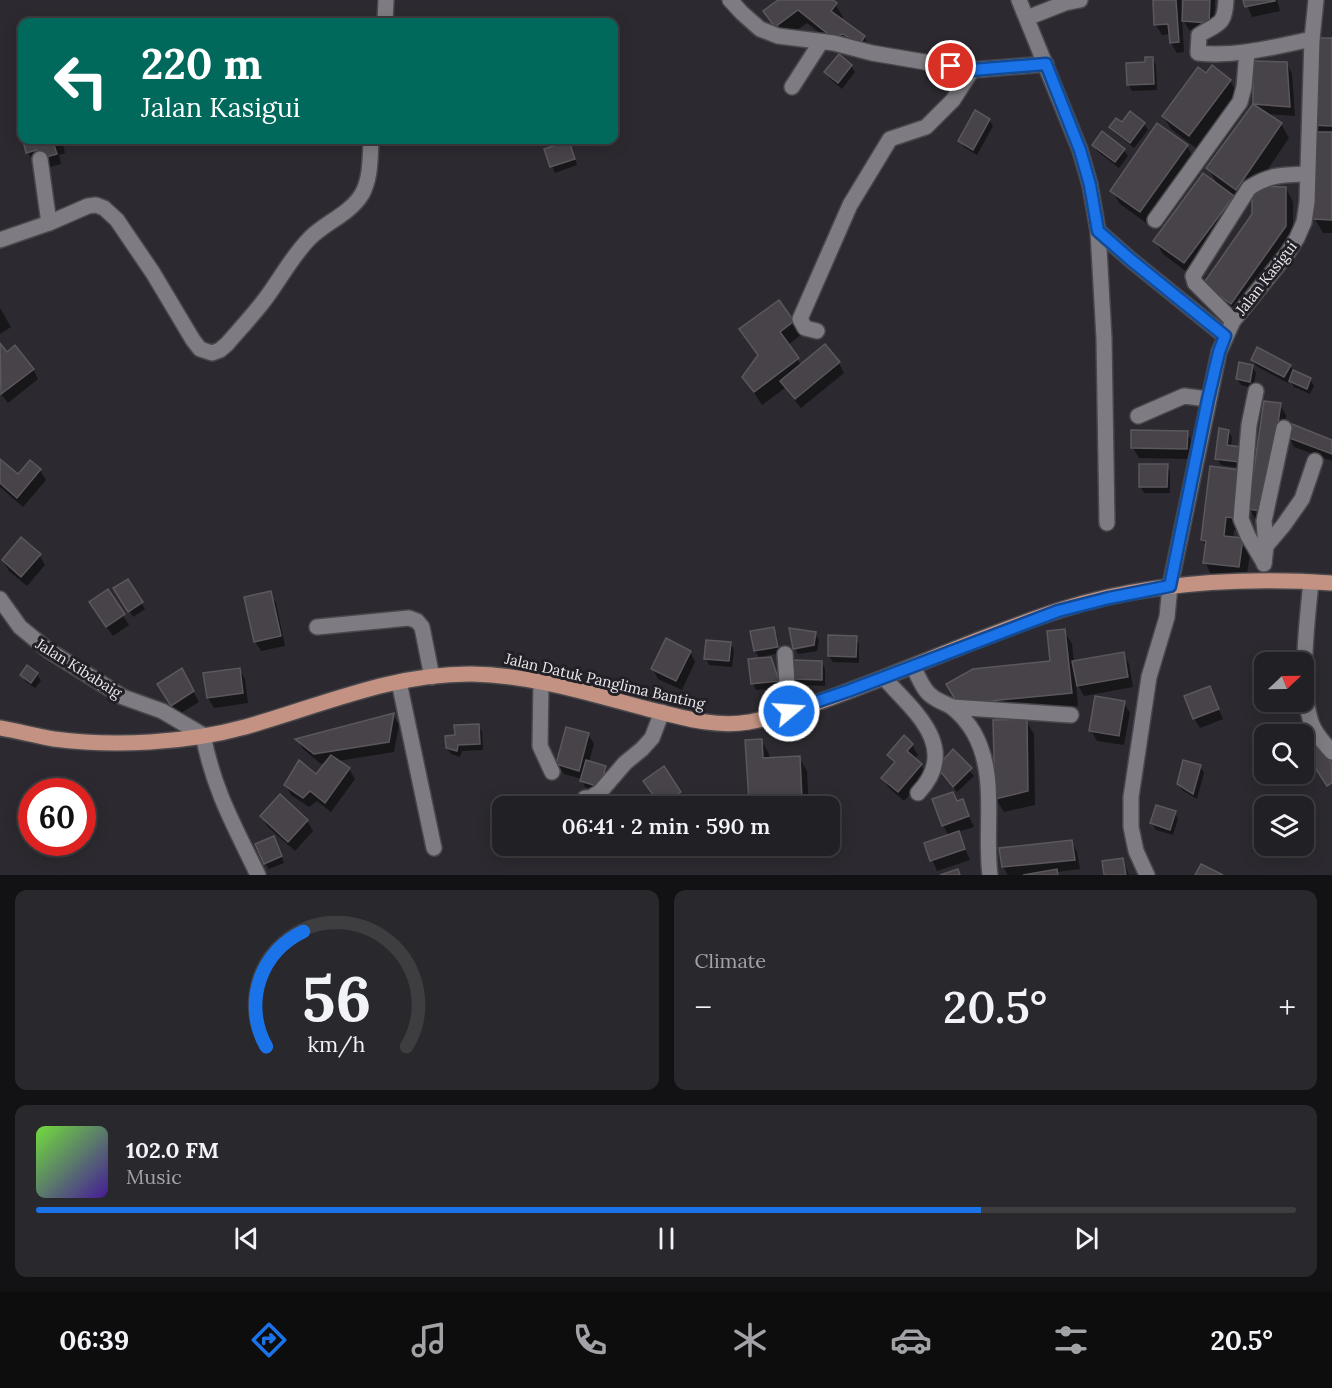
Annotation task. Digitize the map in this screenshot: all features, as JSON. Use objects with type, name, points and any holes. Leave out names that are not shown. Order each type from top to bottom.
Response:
[{"type":"main road","name":"Jalan Datuk Panglima Banting","points":[[0,728],[54,739],[158,741],[244,727],[330,699],[399,682],[432,676],[470,674],[495,675],[541,682],[699,722],[731,724],[789,711],[884,678],[1058,611],[1131,593],[1170,586],[1256,581],[1332,583]]},
{"type":"street","points":[[385,18],[386,0]]},
{"type":"street","points":[[730,0],[760,29],[778,36],[834,43],[872,53],[972,70],[1046,64]]},
{"type":"street","points":[[1019,0],[1080,150],[1090,185],[1098,231],[1104,338],[1107,523]]},
{"type":"street","points":[[1027,18],[1065,3],[1080,0]]},
{"type":"street","points":[[1226,0],[1222,22],[1199,35],[1198,53],[1247,52],[1312,39]]},
{"type":"street","name":"Jalan Kasigui","points":[[1147,875],[1134,843],[1131,827],[1131,797],[1149,676],[1167,617],[1170,586],[1219,352],[1233,321],[1287,254],[1304,222],[1312,39],[1316,0]]},
{"type":"street","points":[[792,87],[821,42]]},
{"type":"street","points":[[1155,220],[1239,102],[1244,87],[1247,52]]},
{"type":"street","points":[[817,331],[805,328],[800,319],[850,205],[869,172],[890,139],[926,128],[953,100],[972,70]]},
{"type":"street","points":[[0,240],[49,223],[88,206],[96,205],[110,212],[153,273],[200,350],[212,353],[227,344],[266,298],[309,239],[347,211],[362,195],[369,175],[371,144]]},
{"type":"street","points":[[40,159],[49,223]]},
{"type":"street","points":[[1233,321],[1195,283],[1193,276],[1249,188],[1261,179],[1273,175],[1307,174]]},
{"type":"street","points":[[1098,231],[1225,336]]},
{"type":"street","points":[[1256,392],[1249,425],[1241,519],[1264,563]]},
{"type":"street","points":[[1138,417],[1184,396],[1208,399]]},
{"type":"street","points":[[1256,581],[1264,563],[1266,546],[1264,520],[1284,428]]},
{"type":"street","points":[[1266,546],[1302,499],[1316,461]]},
{"type":"street","points":[[1311,582],[1306,651],[1307,699],[1311,721],[1317,734],[1332,752]]},
{"type":"street","name":"Jalan Kibabaig","points":[[0,599],[20,627],[48,650],[123,697],[162,711],[203,735]]},
{"type":"street","points":[[317,627],[409,618],[417,621],[422,627],[432,676]]},
{"type":"street","points":[[785,654],[789,711]]},
{"type":"street","points":[[913,667],[924,688],[932,697],[952,707],[974,732],[984,760],[988,784],[990,875]]},
{"type":"street","points":[[884,678],[924,722],[934,740],[933,770],[918,793]]},
{"type":"street","points":[[399,682],[434,848]]},
{"type":"street","points":[[541,682],[540,746],[552,772]]},
{"type":"street","points":[[952,707],[1071,715]]},
{"type":"street","points":[[593,796],[600,792],[625,763],[652,738],[662,712]]},
{"type":"street","points":[[203,735],[209,766],[223,806],[258,875]]},
{"type":"building","points":[[778,0],[833,0],[837,3],[831,11],[865,36],[859,45],[843,34],[833,38],[798,10],[775,27],[763,11]]},
{"type":"building","points":[[1153,0],[1176,0],[1179,42],[1170,43],[1168,24],[1154,25]]},
{"type":"building","points":[[1183,0],[1210,0],[1209,23],[1182,21]]},
{"type":"building","points":[[1243,0],[1275,0],[1275,1],[1245,7]]},
{"type":"building","points":[[1314,38],[1332,38],[1332,126],[1312,125]]},
{"type":"building","points":[[839,54],[852,65],[838,83],[824,72]]},
{"type":"building","points":[[1145,57],[1153,57],[1154,84],[1127,85],[1126,63],[1145,62]]},
{"type":"building","points":[[1253,61],[1287,62],[1290,107],[1253,104]]},
{"type":"building","points":[[1212,65],[1231,80],[1189,136],[1162,116],[1198,67],[1206,73]]},
{"type":"building","points":[[1253,104],[1282,123],[1236,190],[1206,168]]},
{"type":"building","points":[[975,110],[990,119],[973,150],[958,141]]},
{"type":"building","points":[[1130,111],[1145,123],[1130,143],[1109,127],[1116,118],[1122,122]]},
{"type":"building","points":[[1157,123],[1188,145],[1140,212],[1110,191]]},
{"type":"building","points":[[1102,131],[1125,149],[1115,162],[1092,145]]},
{"type":"building","points":[[1314,132],[1332,132],[1332,220],[1313,219]]},
{"type":"building","points":[[24,144],[58,144],[54,145],[57,154],[39,159],[37,150],[26,153]]},
{"type":"building","points":[[560,144],[570,144],[575,159],[550,167],[544,149]]},
{"type":"building","points":[[1203,173],[1234,196],[1184,263],[1153,241]]},
{"type":"building","points":[[1252,186],[1286,187],[1286,226],[1231,304],[1203,284],[1252,214]]},
{"type":"building","points":[[779,300],[794,321],[780,332],[799,358],[754,392],[742,377],[758,355],[739,329]]},
{"type":"building","points":[[0,343],[7,352],[15,345],[34,369],[1,394]]},
{"type":"building","points":[[825,344],[840,362],[795,399],[780,381]]},
{"type":"building","points":[[1257,347],[1291,365],[1284,377],[1251,360]]},
{"type":"building","points":[[1239,362],[1253,365],[1250,382],[1236,379]]},
{"type":"building","points":[[1293,370],[1311,378],[1307,389],[1289,381]]},
{"type":"building","points":[[1264,401],[1281,403],[1265,512],[1248,509]]},
{"type":"building","points":[[1292,424],[1332,440],[1332,454],[1287,437]]},
{"type":"building","points":[[1219,428],[1229,430],[1227,445],[1241,447],[1239,462],[1215,459]]},
{"type":"building","points":[[1131,430],[1188,431],[1187,449],[1131,448]]},
{"type":"building","points":[[0,459],[18,474],[30,460],[41,469],[17,498],[0,483]]},
{"type":"building","points":[[1139,464],[1168,464],[1167,487],[1139,487]]},
{"type":"building","points":[[1210,466],[1240,470],[1234,518],[1226,517],[1224,536],[1243,538],[1239,567],[1203,563],[1206,541],[1201,540]]},
{"type":"building","points":[[21,537],[41,554],[21,577],[2,560]]},
{"type":"building","points":[[128,579],[143,602],[128,612],[113,588]]},
{"type":"building","points":[[108,589],[125,614],[106,627],[89,602]]},
{"type":"building","points":[[271,591],[281,636],[254,642],[244,597]]},
{"type":"building","points":[[774,627],[778,647],[754,651],[750,631]]},
{"type":"building","points":[[789,628],[816,632],[814,645],[793,649]]},
{"type":"building","points":[[1065,629],[1072,693],[958,704],[946,684],[973,669],[1050,661],[1047,631]]},
{"type":"building","points":[[828,635],[857,636],[856,657],[828,656]]},
{"type":"building","points":[[666,638],[691,651],[676,681],[651,669]]},
{"type":"building","points":[[706,640],[731,642],[729,661],[704,659]]},
{"type":"building","points":[[1124,652],[1128,677],[1077,686],[1072,661]]},
{"type":"building","points":[[771,657],[779,681],[751,684],[748,659]]},
{"type":"building","points":[[793,660],[822,661],[822,680],[793,679]]},
{"type":"building","points":[[27,665],[38,673],[31,683],[20,675]]},
{"type":"building","points":[[182,668],[194,691],[171,706],[157,684]]},
{"type":"building","points":[[240,668],[243,693],[207,698],[203,673]]},
{"type":"building","points":[[1210,686],[1219,709],[1193,719],[1184,696]]},
{"type":"building","points":[[1095,696],[1125,701],[1119,736],[1089,731]]},
{"type":"building","points":[[394,713],[389,742],[314,754],[295,739]]},
{"type":"building","points":[[1027,719],[1028,791],[995,799],[993,720]]},
{"type":"building","points":[[479,724],[480,744],[458,745],[457,751],[446,748],[445,736],[455,735],[454,725]]},
{"type":"building","points":[[566,727],[589,733],[579,771],[556,764]]},
{"type":"building","points":[[904,735],[913,744],[907,751],[922,764],[898,792],[881,778],[895,762],[887,755]]},
{"type":"building","points":[[762,739],[763,758],[800,756],[802,796],[749,796],[745,740]]},
{"type":"building","points":[[1317,742],[1332,764],[1332,783],[1327,786],[1314,766],[1314,744]]},
{"type":"building","points":[[953,749],[972,768],[953,787],[937,767]]},
{"type":"building","points":[[331,755],[350,768],[325,803],[310,791],[303,798],[284,785],[299,760],[316,774]]},
{"type":"building","points":[[586,760],[606,766],[600,787],[580,781]]},
{"type":"building","points":[[1183,760],[1201,765],[1193,794],[1177,784]]},
{"type":"building","points":[[664,766],[681,792],[675,796],[654,796],[643,781]]},
{"type":"building","points":[[953,792],[957,801],[963,799],[969,816],[942,826],[932,799]]},
{"type":"building","points":[[280,794],[308,820],[288,842],[260,816]]},
{"type":"building","points":[[1156,805],[1176,811],[1170,830],[1150,823]]},
{"type":"building","points":[[959,831],[965,849],[930,861],[924,843]]},
{"type":"building","points":[[274,836],[282,856],[264,864],[255,844]]},
{"type":"building","points":[[1072,840],[1075,860],[1002,867],[999,848]]},
{"type":"building","points":[[1123,858],[1126,875],[1104,875],[1102,861]]},
{"type":"building","points":[[1201,864],[1223,875],[1195,875]]},
{"type":"building","points":[[958,869],[960,875],[940,875]]},
{"type":"building","points":[[1057,869],[1058,875],[1023,875]]},
{"type":"route","points":[[789,711],[831,698],[1078,604],[1170,586],[1208,399],[1225,336],[1098,231],[1090,185],[1080,150],[1046,64],[972,70],[951,66]]}]
